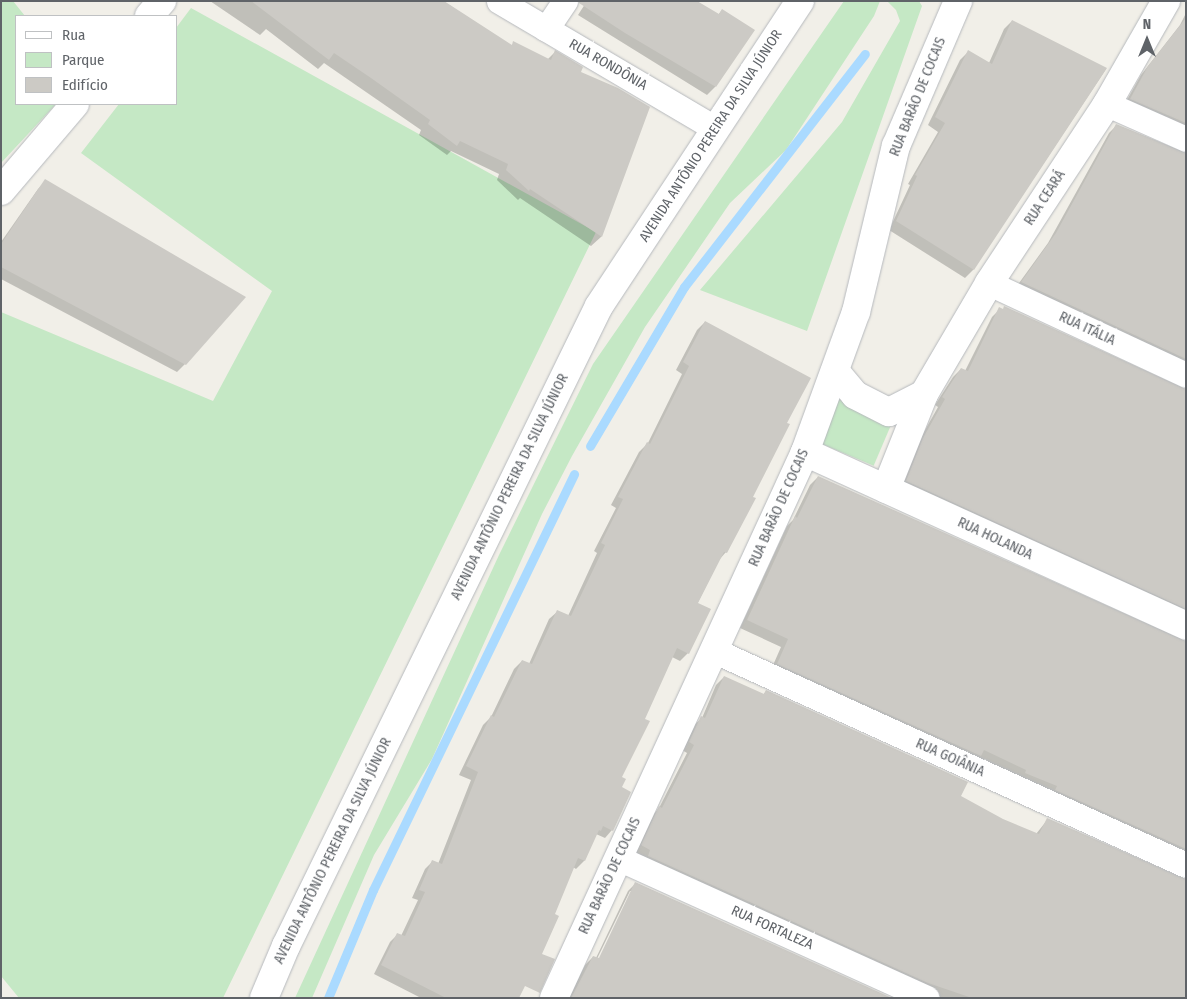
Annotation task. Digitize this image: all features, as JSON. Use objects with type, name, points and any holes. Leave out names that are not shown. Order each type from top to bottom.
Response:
[{"type":"street","points":[[150,15],[162,1]]},
{"type":"street","name":"RUA RONDÔNIA","points":[[499,1],[716,129]]},
{"type":"street","points":[[546,29],[565,1]]},
{"type":"street","name":"AVENIDA ANTÔNIO PEREIRA DA SILVA JÚNIOR","points":[[264,998],[286,946],[599,306],[800,1]]},
{"type":"street","name":"RUA CEARÁ","points":[[886,489],[924,394],[989,283],[1107,104],[1166,1]]},
{"type":"street","name":"RUA BARÃO DE COCAIS","points":[[554,998],[805,452],[856,312],[896,146],[953,5]]},
{"type":"street","points":[[1107,104],[1186,139]]},
{"type":"street","points":[[1,191],[74,105]]},
{"type":"street","name":"RUA ITÁLIA","points":[[989,283],[1186,374]]},
{"type":"street","points":[[835,371],[855,395],[889,412],[924,394]]},
{"type":"street","name":"RUA HOLANDA","points":[[805,452],[1186,626]]},
{"type":"street","name":"RUA GOIÂNIA","points":[[715,651],[1186,865]]},
{"type":"street","name":"RUA FORTALEZA","points":[[618,858],[927,998]]},
{"type":"green space","points":[[1,1],[13,1],[24,15],[15,15],[15,105],[55,105],[1,163]]},
{"type":"green space","points":[[844,1],[880,1],[874,16],[786,150],[730,203],[645,327],[572,456],[542,514],[432,759],[374,855],[312,998],[295,998],[499,555],[593,364]]},
{"type":"green space","points":[[887,1],[919,1],[922,6],[807,331],[700,290],[842,122],[900,21],[896,10]]},
{"type":"green space","points":[[191,8],[596,232],[223,998],[19,998],[1,976],[1,312],[213,401],[272,291],[81,153],[118,105],[178,105],[178,25]]},
{"type":"green space","points":[[839,399],[892,422],[874,466],[820,443]]},
{"type":"building","points":[[251,1],[444,1],[512,45],[513,41],[551,60],[555,50],[583,67],[581,72],[618,88],[650,107],[602,237],[530,189],[529,191],[506,170],[508,164],[460,141],[457,146],[428,124],[430,120],[371,78],[334,53],[329,60]]},
{"type":"building","points":[[579,1],[697,1],[719,14],[722,9],[755,30],[716,87],[625,33],[579,3]]},
{"type":"building","points":[[1186,18],[1186,123],[1130,99],[1148,66]]},
{"type":"building","points":[[1012,20],[1107,68],[974,270],[896,221],[917,176],[915,175],[945,123],[935,117],[968,50],[992,64]]},
{"type":"building","points":[[1116,124],[1186,153],[1186,359],[1021,282],[1056,233]]},
{"type":"building","points":[[45,179],[246,297],[186,365],[1,267],[1,244]]},
{"type":"building","points":[[1004,306],[1186,389],[1186,609],[906,481],[923,438],[945,399],[942,397],[961,368],[968,371],[999,307],[1003,309]]},
{"type":"building","points":[[705,321],[811,378],[787,423],[790,424],[753,497],[756,498],[727,553],[724,552],[698,603],[711,609],[689,654],[677,648],[645,719],[650,721],[622,777],[626,779],[622,787],[631,792],[613,831],[603,826],[601,831],[599,830],[585,861],[578,858],[555,914],[559,916],[542,954],[555,959],[540,993],[525,986],[519,998],[446,998],[381,965],[397,933],[405,936],[425,892],[419,890],[432,860],[442,864],[478,772],[466,766],[491,715],[494,717],[522,660],[532,664],[557,610],[571,616],[605,545],[601,543],[623,499],[618,497],[647,442],[650,444],[689,366],[683,362]]},
{"type":"building","points":[[818,476],[1186,641],[1186,849],[1055,790],[1057,786],[1025,773],[1026,770],[984,750],[981,756],[777,664],[788,639],[747,620],[795,516],[797,518]]},
{"type":"building","points":[[724,676],[764,694],[766,690],[968,782],[961,796],[1003,819],[1039,834],[1047,818],[1186,879],[1186,998],[972,998],[928,983],[648,856],[650,850],[641,845],[659,806],[662,808],[694,745],[689,742],[701,716],[705,718]]},
{"type":"building","points":[[635,882],[892,998],[571,998],[593,956],[599,958]]},
{"type":"waterway","points":[[590,446],[684,287],[865,54]]},
{"type":"waterway","points":[[328,998],[373,890],[574,474]]}]
